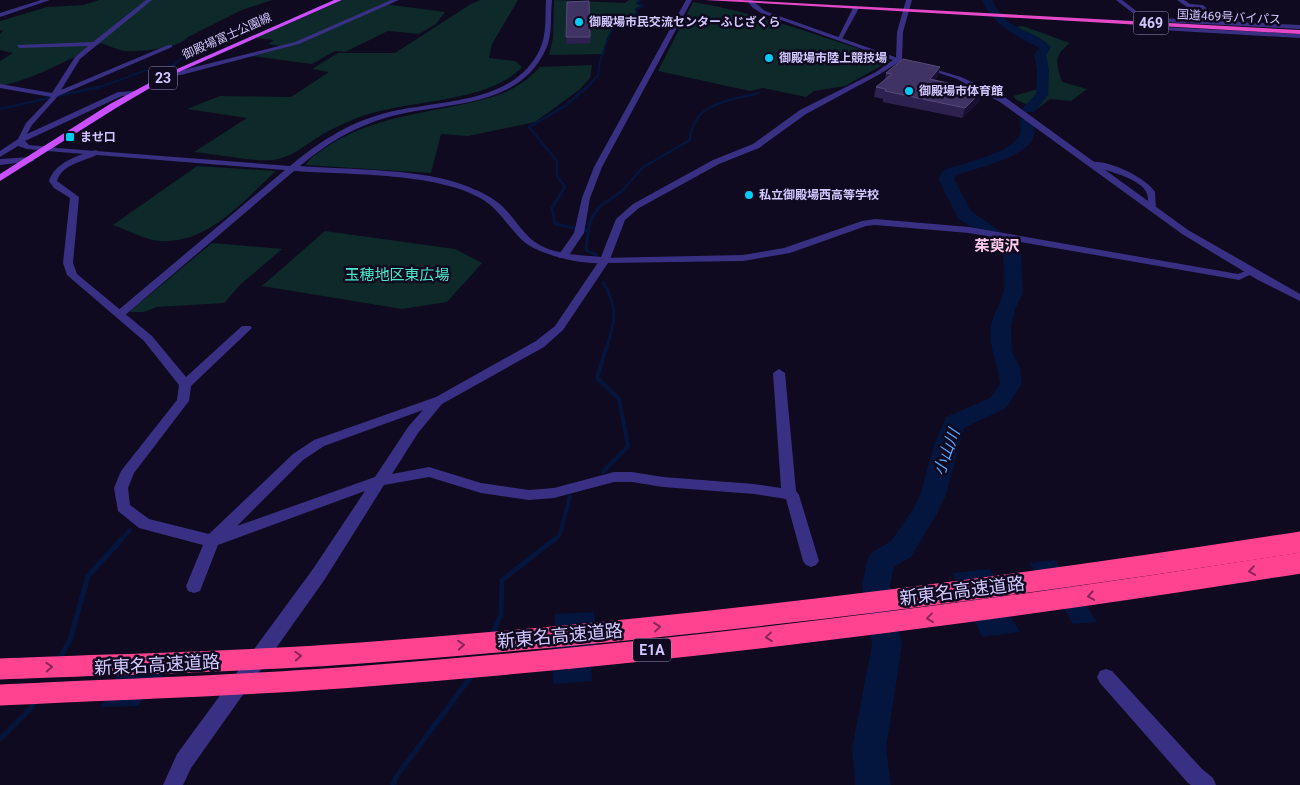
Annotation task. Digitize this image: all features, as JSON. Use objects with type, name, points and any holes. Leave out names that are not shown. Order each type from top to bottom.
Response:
[{"type":"highway","name":"国道469号バイパス","points":[[708,0],[1300,32]]},
{"type":"highway","name":"国道469号バイパス","points":[[749,1],[907,10]]},
{"type":"highway","name":"新東名高速道路","points":[[0,669],[358,653],[612,632],[1008,586],[1300,542]]},
{"type":"highway","name":"新東名高速道路","points":[[0,695],[352,678],[614,654],[1038,604],[1300,563]]},
{"type":"main road","name":"御殿場富士公園線","points":[[0,178],[136,93],[170,74],[339,0]]},
{"type":"street","points":[[0,14],[47,0]]},
{"type":"street","points":[[20,140],[25,130],[55,97],[54,95],[77,58],[149,0]]},
{"type":"street","points":[[170,74],[181,73],[297,43],[396,0]]},
{"type":"street","points":[[120,314],[320,145],[339,133],[362,123],[392,114],[484,96],[516,81],[530,71],[543,48],[548,0]]},
{"type":"street","points":[[563,256],[580,230],[586,198],[598,167],[689,0]]},
{"type":"street","points":[[899,59],[900,32],[909,0]]},
{"type":"street","points":[[1119,0],[1143,19],[1219,23],[1300,32]]},
{"type":"street","points":[[1180,0],[1189,6],[1201,6],[1219,23]]},
{"type":"street","points":[[749,1],[764,12],[908,62]]},
{"type":"street","points":[[839,39],[856,8]]},
{"type":"street","points":[[1163,29],[1300,32]]},
{"type":"street","points":[[19,46],[95,44]]},
{"type":"street","points":[[0,86],[54,95],[170,46]]},
{"type":"street","points":[[194,586],[212,541],[298,457],[318,443],[438,401],[540,344],[559,328],[605,260],[621,219],[636,206],[716,162],[756,146],[803,112],[878,73],[899,59]]},
{"type":"street","points":[[918,65],[960,78],[1003,100],[1094,164],[1122,172],[1142,184],[1151,193],[1153,208],[1185,232],[1250,272],[1300,298]]},
{"type":"street","points":[[0,155],[20,140],[121,94],[136,93]]},
{"type":"street","points":[[20,140],[21,144],[27,147],[47,149],[194,162],[423,178],[464,188],[488,199],[536,247],[563,256],[605,260],[743,258],[786,251],[865,223],[875,222],[969,230],[1239,277],[1250,272]]},
{"type":"street","points":[[96,152],[59,168],[54,175],[53,181],[57,186],[75,197],[68,263],[72,275],[120,314],[153,345],[185,385]]},
{"type":"street","points":[[0,162],[31,159]]},
{"type":"street","points":[[0,173],[10,172]]},
{"type":"street","points":[[246,328],[185,385],[183,401],[128,471],[121,488],[123,507],[144,524],[212,541],[379,481],[429,472],[481,488],[529,496],[554,493],[614,477],[632,477],[664,482],[754,489],[792,495],[811,561]]},
{"type":"street","points":[[778,373],[789,494]]},
{"type":"street","points":[[173,785],[184,761],[319,574],[413,430],[438,401]]},
{"type":"street","points":[[1106,677],[1195,776],[1206,785]]},
{"type":"green space","points":[[99,0],[272,0],[242,10],[183,41],[167,47],[131,51],[121,50],[101,43],[39,74],[0,86],[0,61],[13,53],[0,50],[0,34],[3,31],[0,30],[0,21],[47,7],[83,5]]},
{"type":"green space","points":[[343,0],[394,0],[384,4],[445,12],[436,24],[419,34],[388,31],[345,52],[335,51],[312,64],[253,56],[287,47],[268,44],[274,40],[255,38]]},
{"type":"green space","points":[[481,0],[518,0],[492,44],[489,58],[515,61],[522,67],[508,78],[470,94],[365,115],[328,131],[294,153],[273,160],[256,160],[194,152],[247,118],[187,109],[220,96],[291,97],[329,72],[312,69],[338,53],[395,53],[471,4]]},
{"type":"green space","points":[[554,0],[625,3],[629,0],[640,0],[637,3],[643,6],[636,9],[637,13],[613,28],[607,38],[604,54],[549,55],[553,38]]},
{"type":"green space","points":[[693,2],[767,19],[888,58],[890,61],[845,86],[814,91],[806,97],[763,88],[750,91],[658,71]]},
{"type":"green space","points":[[1023,26],[1070,43],[1061,52],[1057,60],[1062,82],[1087,89],[1071,101],[1050,99],[1037,109],[1017,100],[1013,96],[1038,89],[1038,77],[1046,46],[1012,27]]},
{"type":"green space","points":[[592,65],[590,78],[579,90],[535,122],[468,136],[441,134],[431,173],[306,165],[311,158],[322,150],[363,128],[384,121],[499,95],[519,85],[540,67]]},
{"type":"green space","points":[[197,166],[276,171],[238,207],[210,228],[194,236],[178,240],[160,241],[142,237],[113,225]]},
{"type":"green space","name":"玉穂地区東広場","points":[[325,231],[455,249],[482,263],[447,302],[402,309],[262,286]]},
{"type":"green space","points":[[212,243],[282,249],[241,284],[224,303],[157,307],[144,312],[129,312]]},
{"type":"water","points":[[1055,560],[1097,622],[1073,624],[1064,609],[1059,609],[1029,563]]},
{"type":"water","points":[[990,569],[1015,614],[1009,614],[1020,632],[982,637],[952,573]]},
{"type":"water","points":[[594,612],[599,661],[591,663],[592,681],[553,684],[555,614]]},
{"type":"water","points":[[173,653],[154,693],[146,694],[138,706],[101,707],[126,657]]},
{"type":"building","name":"御殿場市民交流センターふじざくら","points":[[589,1],[590,37],[566,37],[567,2]]},
{"type":"building","points":[[903,59],[940,67],[930,79],[982,91],[965,108],[885,91],[886,89],[876,87],[892,74],[886,73]]},
{"type":"waterway","points":[[586,89],[598,75],[600,61],[611,31],[637,13],[636,9],[643,6],[637,3],[640,0]]},
{"type":"waterway","name":"小山川","points":[[987,0],[997,17],[1011,29],[1045,47],[1040,55],[1043,70],[1042,95],[1029,109]]},
{"type":"waterway","points":[[95,89],[144,71],[174,65],[190,50],[235,29]]},
{"type":"waterway","points":[[0,109],[98,87]]},
{"type":"waterway","points":[[555,203],[565,187],[557,176],[557,161],[529,127],[565,106],[587,87]]},
{"type":"waterway","points":[[605,203],[623,190],[642,168],[690,140],[692,128],[705,111],[725,101],[759,93]]},
{"type":"waterway","name":"小山川","points":[[873,785],[869,748],[887,645],[876,586],[881,561],[901,549],[924,514],[933,495],[946,445],[954,423],[998,403],[1011,384],[1009,368],[1001,351],[1001,327],[1005,309],[1013,293],[1012,253],[998,238],[964,214],[946,179],[947,175],[952,172],[1003,153],[1021,143],[1027,136],[1027,119]]},
{"type":"waterway","points":[[556,201],[552,208],[555,224],[588,231]]},
{"type":"waterway","points":[[597,255],[586,250],[590,222],[600,206],[607,201]]},
{"type":"waterway","points":[[603,282],[608,291],[614,315],[612,331],[606,350]]},
{"type":"waterway","points":[[603,472],[628,446],[619,399],[597,378],[606,348]]},
{"type":"waterway","points":[[554,540],[560,535],[570,496]]},
{"type":"waterway","points":[[121,540],[130,530]]},
{"type":"waterway","points":[[59,659],[70,640],[88,576],[122,539]]},
{"type":"waterway","points":[[491,637],[501,615],[502,580],[555,539]]},
{"type":"waterway","points":[[393,785],[396,777],[473,674]]},
{"type":"waterway","points":[[0,739],[32,707],[35,700]]},
{"type":"place","name":"御殿場市民交流センターふじざくら","points":[[579,22]]},
{"type":"place","name":"御殿場市陸上競技場","points":[[769,58]]},
{"type":"place","name":"御殿場市体育館","points":[[909,91]]},
{"type":"place","name":"ませ口","points":[[70,137]]},
{"type":"place","name":"私立御殿場西高等学校","points":[[749,195]]},
{"type":"district","name":"茱萸沢","points":[[997,246]]}]
